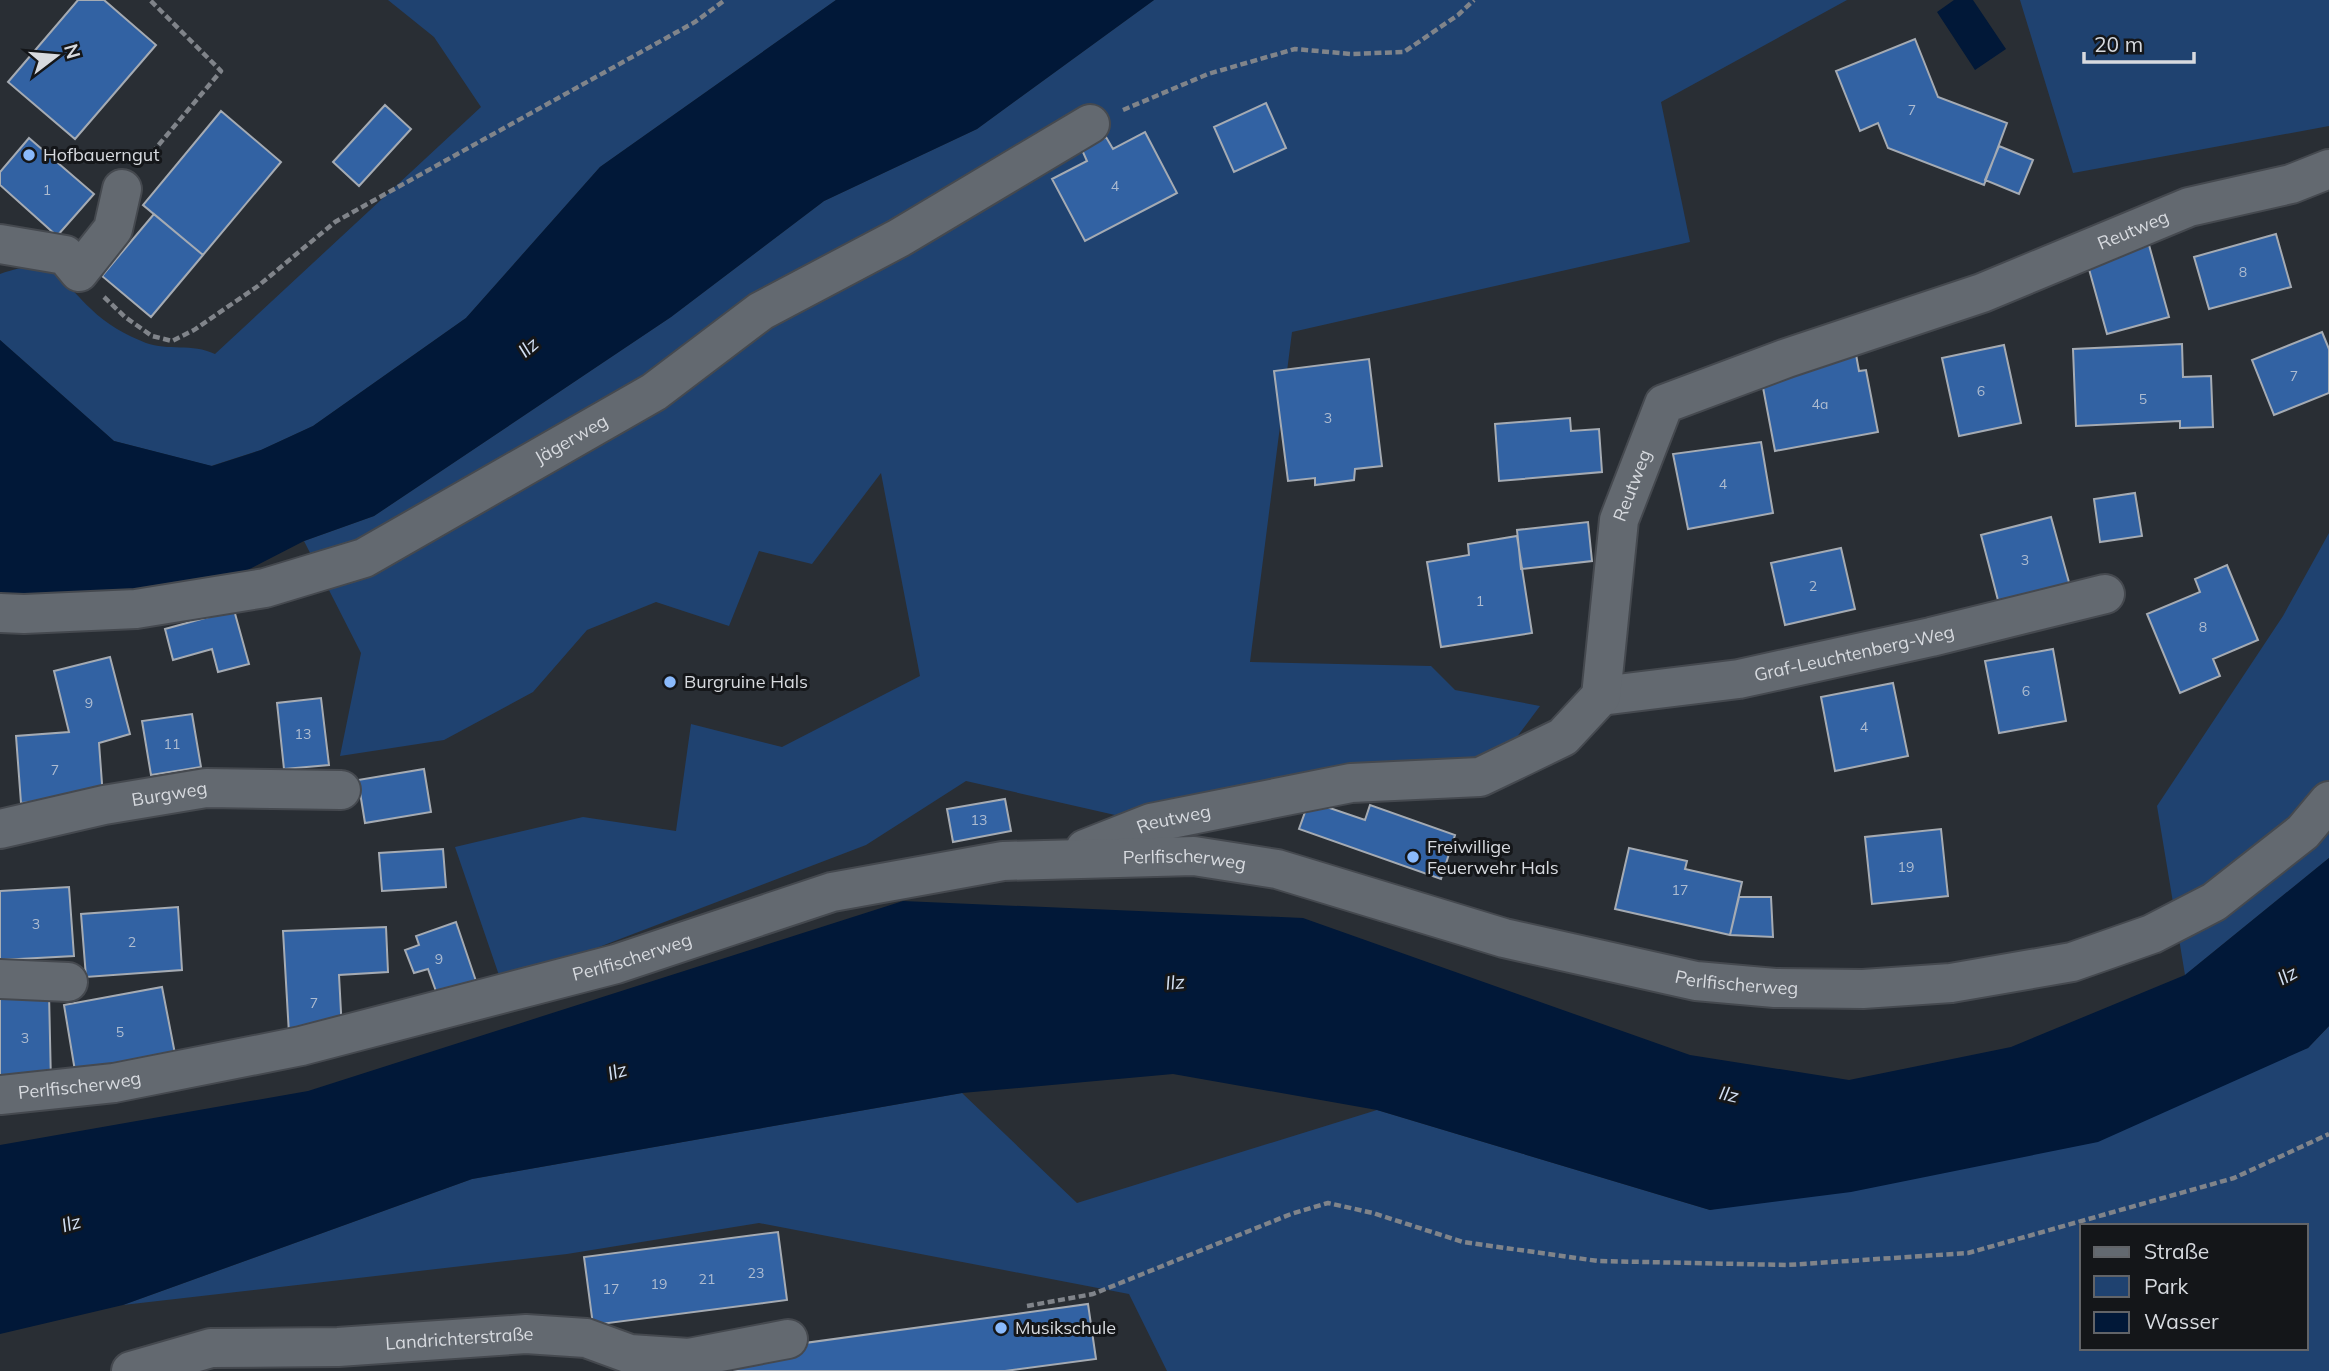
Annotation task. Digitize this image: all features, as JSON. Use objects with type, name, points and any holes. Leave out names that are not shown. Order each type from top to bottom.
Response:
[{"type":"street","name":"Jägerweg","points":[[0,613],[136,609],[265,588],[364,558],[654,392],[761,311],[899,238],[1090,124]]},
{"type":"street","name":"Reutweg","points":[[1060,859],[1151,823],[1210,810],[1351,783],[1480,777],[1563,737],[1601,696],[1619,520],[1664,404],[1787,358],[1982,293],[2189,207],[2291,184],[2329,169]]},
{"type":"street","points":[[0,244],[65,255],[79,272],[113,229],[122,188]]},
{"type":"street","name":"Graf-Leuchtenberg-Weg","points":[[1601,696],[1739,679],[2105,594]]},
{"type":"street","name":"Burgweg","points":[[0,829],[104,805],[206,788],[341,790]]},
{"type":"street","name":"Perlfischerweg","points":[[0,1095],[114,1083],[301,1046],[616,964],[832,892],[1003,861],[1194,856],[1277,869],[1504,938],[1696,981],[1775,988],[1863,989],[1951,983],[2072,962],[2152,934],[2214,902],[2303,832],[2329,802]]},
{"type":"street","points":[[0,979],[68,982]]},
{"type":"street","name":"Landrichterstraße","points":[[131,1371],[211,1348],[338,1347],[526,1334],[586,1338],[630,1354],[689,1358],[788,1339]]},
{"type":"path","points":[[122,188],[220,71],[150,0]]},
{"type":"path","points":[[79,272],[125,317],[152,336],[172,341],[194,330],[258,286],[335,222],[695,22],[725,0]]},
{"type":"path","points":[[1090,124],[1208,74],[1295,49],[1351,54],[1404,52],[1458,15],[1474,0]]},
{"type":"path","points":[[1027,1306],[1093,1294],[1291,1214],[1328,1203],[1373,1213],[1463,1242],[1598,1261],[1787,1265],[1968,1253],[2234,1178],[2329,1134]]},
{"type":"green space","points":[[388,0],[836,0],[600,167],[466,318],[313,426],[261,450],[211,466],[114,441],[0,340],[0,274],[31,267],[43,268],[61,279],[103,320],[131,336],[163,347],[198,349],[215,354],[481,107],[434,37]]},
{"type":"green space","points":[[1154,0],[1847,0],[1661,102],[1690,242],[1292,332],[1250,662],[1431,666],[1455,690],[1540,706],[1499,761],[1316,775],[1115,815],[966,781],[866,845],[502,984],[455,847],[583,817],[676,831],[691,724],[782,747],[920,676],[881,473],[812,564],[759,551],[729,626],[656,602],[587,630],[533,692],[444,740],[340,756],[361,653],[304,541],[374,516],[671,317],[824,201],[977,129]]},
{"type":"green space","points":[[2020,0],[2329,0],[2329,126],[2073,173]]},
{"type":"green space","points":[[2329,533],[2329,858],[2185,975],[2157,806],[2283,616]]},
{"type":"green space","points":[[2329,1026],[2329,1371],[1167,1371],[1129,1294],[759,1223],[567,1254],[123,1305],[472,1179],[962,1093],[1077,1203],[1377,1110],[1710,1210],[2308,1048]]},
{"type":"water","name":"Ilz","points":[[836,0],[1154,0],[977,129],[824,201],[671,317],[374,516],[304,541],[230,579],[166,589],[0,599],[0,340],[114,441],[212,466],[261,450],[313,426],[466,318],[600,167]]},
{"type":"water","points":[[1954,0],[1973,0],[2006,49],[1975,70],[1937,12]]},
{"type":"water","name":"Ilz","points":[[2329,858],[2329,1026],[2308,1048],[2098,1142],[1851,1192],[1710,1210],[1377,1110],[1173,1074],[962,1093],[472,1179],[123,1305],[0,1334],[0,1145],[308,1091],[903,901],[1303,918],[1690,1055],[1849,1080],[2011,1047],[2185,975]]},
{"type":"building","points":[[78,0],[104,0],[156,45],[75,139],[8,82]]},
{"type":"building","points":[[1915,39],[1938,97],[2007,123],[1984,185],[1888,148],[1878,123],[1860,131],[1836,71]]},
{"type":"building","points":[[1266,103],[1286,148],[1234,172],[1214,127]]},
{"type":"building","points":[[385,105],[411,129],[359,186],[333,162]]},
{"type":"building","points":[[221,111],[281,162],[203,255],[143,205]]},
{"type":"building","points":[[1145,132],[1177,193],[1085,241],[1052,179],[1087,161],[1082,150],[1106,137],[1113,149]]},
{"type":"building","points":[[29,138],[94,194],[57,236],[0,185],[0,172]]},
{"type":"building","points":[[1999,146],[2033,160],[2019,194],[1985,180]]},
{"type":"building","points":[[154,214],[203,255],[151,317],[102,276]]},
{"type":"building","points":[[2276,234],[2291,287],[2209,309],[2194,257]]},
{"type":"building","points":[[2149,245],[2169,317],[2107,334],[2087,262]]},
{"type":"building","points":[[2322,332],[2329,349],[2329,393],[2274,415],[2252,360]]},
{"type":"building","points":[[2182,344],[2183,377],[2211,376],[2213,427],[2180,428],[2180,421],[2076,426],[2073,349]]},
{"type":"building","points":[[2004,345],[2021,423],[1959,436],[1942,358]]},
{"type":"building","points":[[1855,349],[1859,371],[1866,370],[1878,432],[1775,451],[1761,377]]},
{"type":"building","points":[[1369,359],[1382,466],[1355,469],[1354,480],[1315,485],[1315,478],[1288,481],[1274,371]]},
{"type":"building","points":[[1570,418],[1571,431],[1599,429],[1602,472],[1499,481],[1495,424]]},
{"type":"building","points":[[1761,442],[1773,513],[1688,529],[1673,454]]},
{"type":"building","points":[[2135,493],[2142,536],[2100,542],[2094,499]]},
{"type":"building","points":[[2051,517],[2070,586],[1999,604],[1981,535]]},
{"type":"building","points":[[1588,522],[1592,561],[1521,569],[1517,530]]},
{"type":"building","points":[[1517,536],[1532,633],[1441,647],[1427,562],[1469,555],[1468,544]]},
{"type":"building","points":[[1841,548],[1855,609],[1785,625],[1771,563]]},
{"type":"building","points":[[2227,565],[2258,640],[2213,659],[2220,676],[2180,693],[2147,614],[2200,592],[2195,579]]},
{"type":"building","points":[[234,610],[249,664],[218,672],[212,649],[173,660],[165,629]]},
{"type":"building","points":[[2053,649],[2066,721],[1999,733],[1985,661]]},
{"type":"building","points":[[110,657],[130,734],[99,743],[103,797],[21,803],[16,736],[69,732],[54,671]]},
{"type":"building","points":[[1893,683],[1908,756],[1835,771],[1821,697]]},
{"type":"building","points":[[321,698],[329,765],[284,769],[277,703]]},
{"type":"building","points":[[192,714],[201,767],[151,775],[142,721]]},
{"type":"building","points":[[424,769],[431,812],[365,823],[358,780]]},
{"type":"building","points":[[1005,799],[1011,831],[953,842],[947,809]]},
{"type":"building","name":"Freiwillige Feuerwehr Hals","points":[[1309,801],[1365,820],[1370,805],[1455,835],[1441,879],[1299,829]]},
{"type":"building","points":[[1941,829],[1948,896],[1872,904],[1865,837]]},
{"type":"building","points":[[1629,848],[1687,861],[1685,869],[1742,882],[1730,935],[1615,909]]},
{"type":"building","points":[[443,849],[446,887],[382,891],[379,853]]},
{"type":"building","points":[[69,887],[74,956],[0,960],[0,891]]},
{"type":"building","points":[[1739,897],[1771,897],[1773,937],[1730,935]]},
{"type":"building","points":[[178,907],[182,970],[86,977],[81,914]]},
{"type":"building","points":[[456,922],[476,981],[437,994],[428,969],[414,973],[405,950],[419,945],[416,936]]},
{"type":"building","points":[[386,927],[388,972],[339,975],[342,1031],[289,1034],[283,931]]},
{"type":"building","points":[[162,987],[176,1059],[76,1077],[64,1005]]},
{"type":"building","points":[[49,993],[51,1083],[0,1084],[0,994]]},
{"type":"building","points":[[778,1232],[787,1300],[593,1325],[584,1257]]},
{"type":"building","name":"Musikschule","points":[[1088,1304],[1096,1359],[1005,1371],[734,1371],[732,1353]]},
{"type":"place","name":"Hofbauerngut","points":[[29,155]]},
{"type":"place","name":"Burgruine Hals","points":[[670,682]]},
{"type":"place","name":"Freiwillige Feuerwehr Hals","points":[[1413,857]]},
{"type":"place","name":"Musikschule","points":[[1001,1328]]}]
